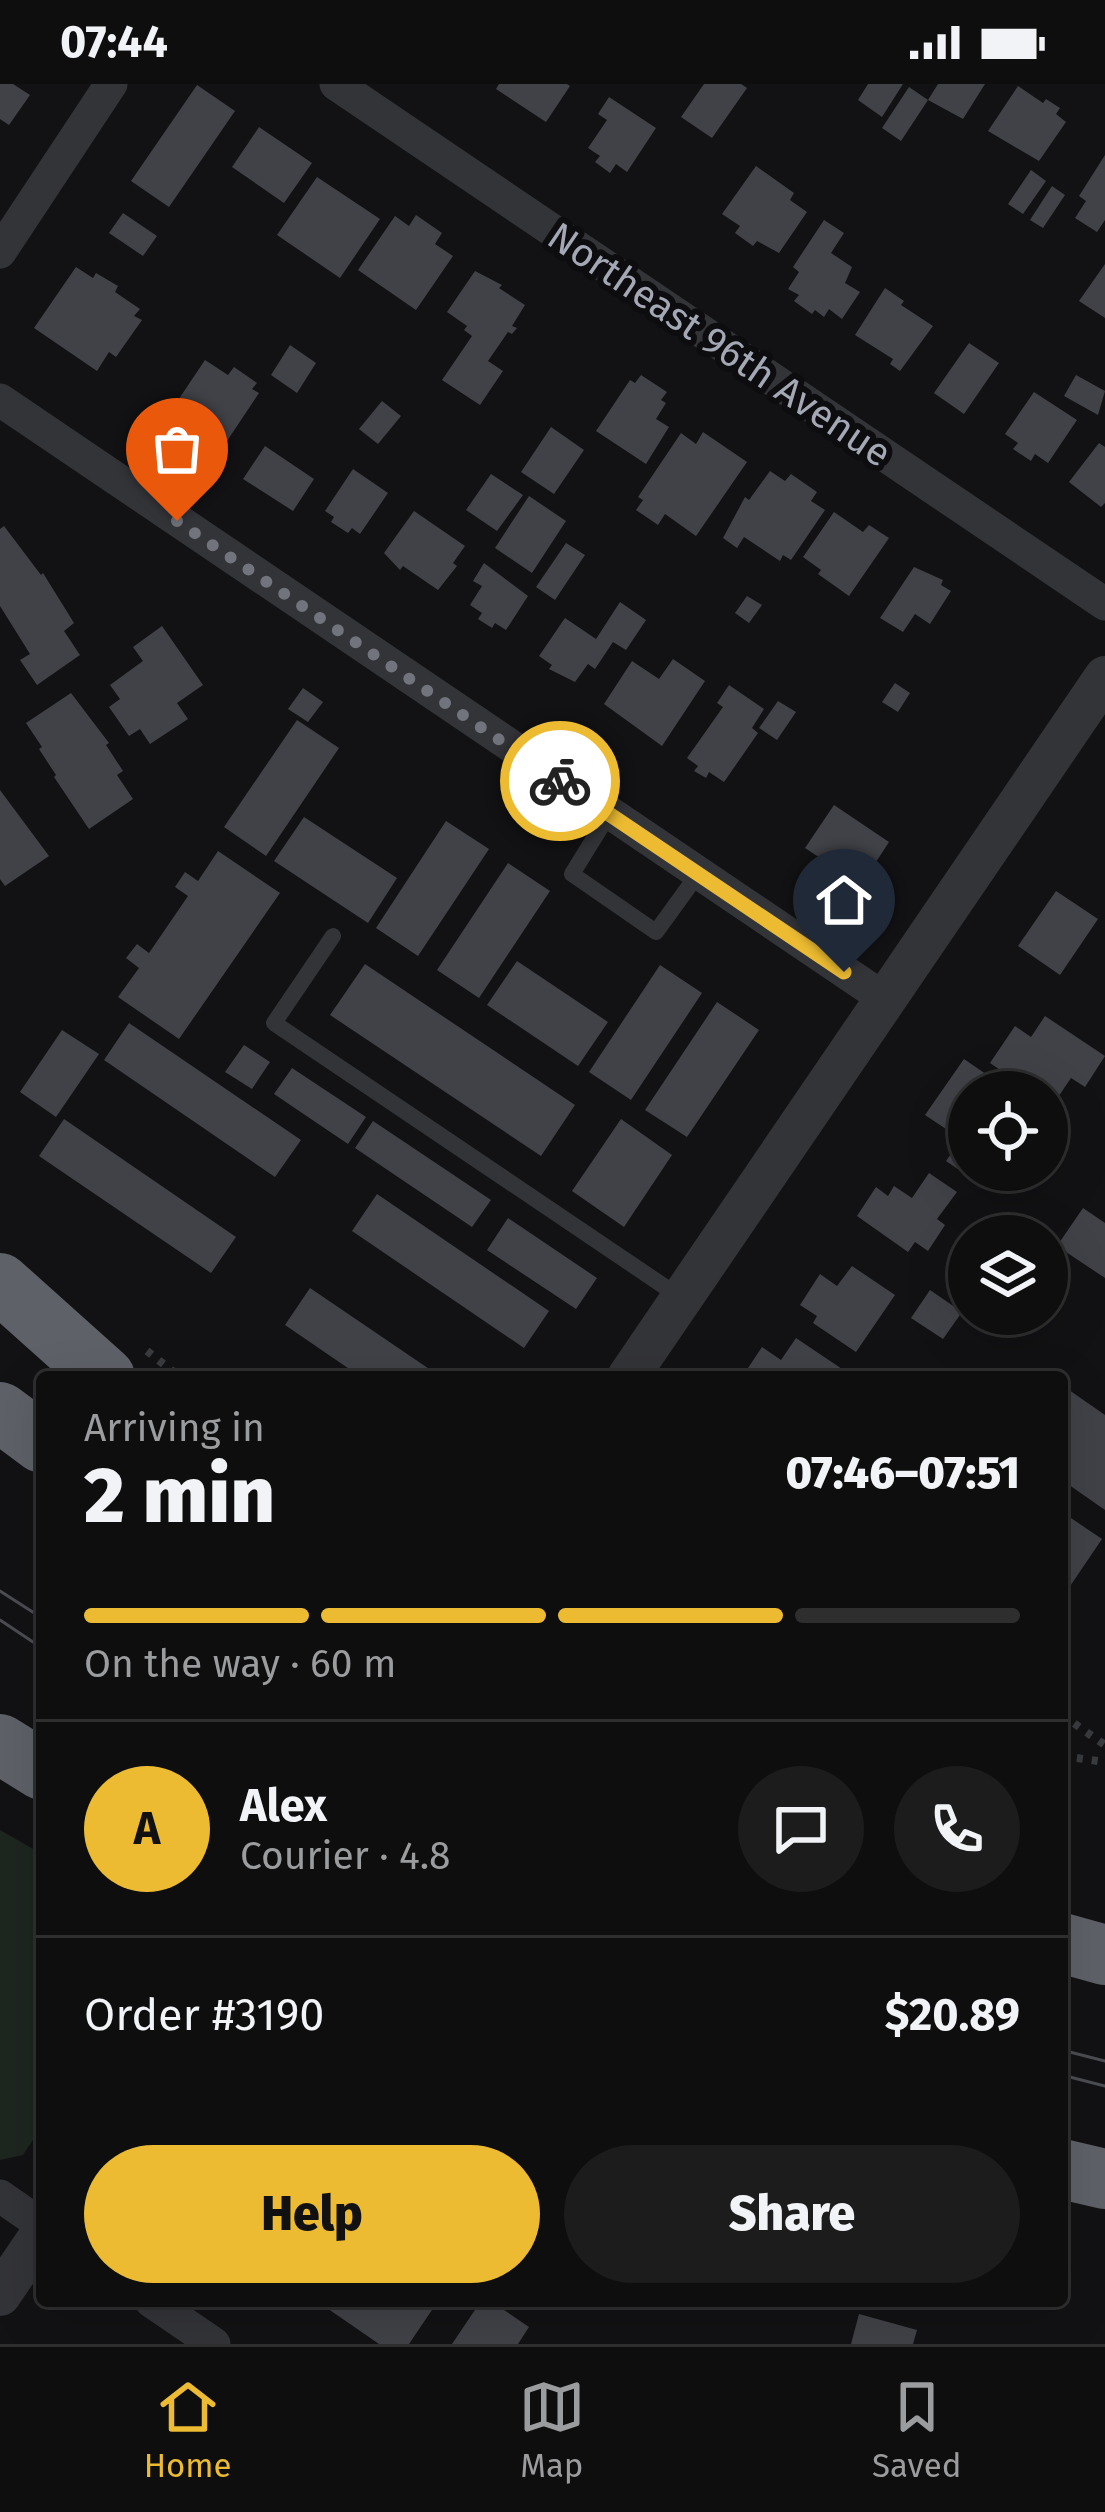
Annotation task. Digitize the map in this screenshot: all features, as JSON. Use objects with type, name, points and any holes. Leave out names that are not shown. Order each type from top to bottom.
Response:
[{"type":"highway","points":[[0,1283],[98,1371]]},
{"type":"highway","points":[[0,1412],[36,1439]]},
{"type":"highway","points":[[0,1744],[36,1765]]},
{"type":"highway","points":[[1068,1945],[1105,1955]]},
{"type":"highway","points":[[1068,2170],[1105,2179]]},
{"type":"street","points":[[0,252],[111,84]]},
{"type":"street","name":"Northeast 96th Avenue","points":[[336,84],[1105,604]]},
{"type":"street","points":[[0,400],[885,999]]},
{"type":"street","points":[[632,1371],[1105,677]]},
{"type":"street","points":[[0,2197],[36,2224]]},
{"type":"street","points":[[0,2295],[36,2238]]},
{"type":"street","points":[[161,2307],[214,2344]]},
{"type":"lane","points":[[609,814],[572,874],[656,932],[698,874]]},
{"type":"lane","points":[[333,936],[274,1023],[681,1298]]},
{"type":"path","points":[[1068,1718],[1105,1745]]},
{"type":"path","points":[[1068,1757],[1105,1762]]},
{"type":"shaded area","points":[[0,1830],[36,1851],[36,2135],[23,2155],[0,2160]]},
{"type":"building","points":[[0,84],[13,84],[30,95],[9,125],[0,119]]},
{"type":"building","points":[[499,84],[570,86],[546,122],[496,89]]},
{"type":"building","points":[[704,84],[747,88],[712,138],[681,117]]},
{"type":"building","points":[[868,84],[903,84],[882,117],[858,100]]},
{"type":"building","points":[[938,84],[985,84],[963,119],[928,100]]},
{"type":"building","points":[[197,85],[235,111],[169,207],[131,181]]},
{"type":"building","points":[[1018,86],[1060,108],[1056,114],[1066,122],[1039,161],[988,131]]},
{"type":"building","points":[[909,87],[928,100],[901,141],[882,128]]},
{"type":"building","points":[[609,97],[656,128],[627,172],[616,164],[610,173],[595,162],[600,156],[588,148],[607,120],[598,114]]},
{"type":"building","points":[[259,127],[312,163],[284,203],[232,167]]},
{"type":"building","points":[[1105,155],[1105,220],[1097,232],[1075,218],[1086,201],[1079,196]]},
{"type":"building","points":[[756,166],[794,193],[790,200],[807,212],[779,253],[757,241],[753,246],[735,233],[740,226],[722,214]]},
{"type":"building","points":[[1031,170],[1046,181],[1023,214],[1008,204]]},
{"type":"building","points":[[317,177],[380,219],[340,278],[277,235]]},
{"type":"building","points":[[1052,186],[1065,195],[1043,228],[1030,220]]},
{"type":"building","points":[[123,213],[157,236],[143,256],[109,233]]},
{"type":"building","points":[[416,215],[442,233],[435,244],[453,256],[416,310],[358,270],[395,216],[409,226]]},
{"type":"building","points":[[824,220],[844,233],[831,253],[852,267],[845,283],[860,292],[842,319],[829,309],[824,317],[815,310],[812,314],[794,301],[799,295],[788,289],[799,272],[793,267]]},
{"type":"building","points":[[1105,264],[1105,318],[1079,301]]},
{"type":"building","points":[[76,267],[118,286],[115,292],[140,309],[134,316],[142,320],[116,357],[109,352],[97,371],[34,328]]},
{"type":"building","points":[[475,271],[502,285],[499,288],[525,305],[512,326],[517,328],[508,332],[488,361],[503,371],[480,405],[442,380],[472,336],[464,330],[467,326],[447,312]]},
{"type":"building","points":[[885,288],[933,326],[900,371],[890,364],[893,359],[855,335]]},
{"type":"building","points":[[969,343],[999,363],[964,414],[934,393]]},
{"type":"building","points":[[290,345],[316,363],[297,393],[271,375]]},
{"type":"building","points":[[205,360],[228,375],[234,367],[257,383],[252,389],[259,393],[217,456],[164,421]]},
{"type":"building","points":[[641,375],[667,392],[656,419],[669,427],[646,464],[596,431],[630,380],[635,383]]},
{"type":"building","points":[[1076,375],[1105,391],[1098,415],[1064,396]]},
{"type":"building","points":[[1034,392],[1077,420],[1048,463],[1035,454],[1031,461],[1013,449],[1018,443],[1005,434]]},
{"type":"building","points":[[382,401],[401,416],[378,444],[359,429]]},
{"type":"building","points":[[551,427],[584,450],[554,494],[521,472]]},
{"type":"building","points":[[703,432],[747,462],[696,536],[665,514],[658,525],[636,510],[643,500],[638,497],[681,433],[696,444]]},
{"type":"building","points":[[1099,443],[1105,447],[1105,503],[1101,507],[1069,482]]},
{"type":"building","points":[[265,446],[314,479],[293,511],[243,479]]},
{"type":"building","points":[[353,469],[388,493],[360,534],[352,528],[348,533],[331,522],[334,517],[325,511]]},
{"type":"building","points":[[770,471],[785,481],[791,474],[817,492],[811,501],[825,510],[791,560],[783,555],[780,561],[744,537],[737,548],[723,538],[745,497],[749,500]]},
{"type":"building","points":[[491,474],[523,495],[497,531],[466,510]]},
{"type":"building","points":[[529,496],[566,521],[532,573],[495,548]]},
{"type":"building","points":[[414,511],[465,546],[453,563],[457,566],[438,590],[403,566],[400,570],[384,553]]},
{"type":"building","points":[[834,512],[863,532],[869,525],[889,538],[849,596],[803,557]]},
{"type":"building","points":[[4,526],[43,573],[74,623],[64,631],[80,655],[37,685],[20,660],[30,654],[0,606],[0,529]]},
{"type":"building","points":[[566,543],[585,555],[555,600],[536,587]]},
{"type":"building","points":[[484,563],[528,596],[506,630],[478,619],[482,613],[470,605],[482,586],[473,581]]},
{"type":"building","points":[[914,567],[943,580],[941,585],[951,591],[930,624],[915,614],[903,632],[880,618]]},
{"type":"building","points":[[747,596],[762,605],[749,623],[735,613]]},
{"type":"building","points":[[620,602],[646,620],[626,650],[613,642],[595,669],[588,664],[575,682],[549,669],[552,665],[539,656],[565,618],[596,639]]},
{"type":"building","points":[[162,626],[203,685],[177,703],[188,719],[150,744],[140,729],[129,736],[109,707],[120,699],[110,685],[143,661],[133,647]]},
{"type":"building","points":[[673,659],[705,681],[662,746],[604,704],[632,661],[659,679]]},
{"type":"building","points":[[895,683],[910,693],[898,712],[882,702]]},
{"type":"building","points":[[729,685],[764,709],[752,728],[758,733],[724,782],[709,772],[706,778],[694,771],[698,766],[687,758],[723,707],[717,703]]},
{"type":"building","points":[[303,688],[323,702],[308,722],[288,709]]},
{"type":"building","points":[[71,693],[109,743],[123,771],[117,775],[133,799],[89,829],[26,723]]},
{"type":"building","points":[[778,701],[796,712],[777,740],[759,728]]},
{"type":"building","points":[[297,720],[339,748],[266,856],[224,827]]},
{"type":"building","points":[[0,790],[49,856],[5,886],[0,879]]},
{"type":"building","points":[[834,805],[889,842],[861,885],[805,848]]},
{"type":"building","points":[[304,817],[397,878],[368,923],[274,861]]},
{"type":"building","points":[[446,821],[489,849],[418,956],[376,928]]},
{"type":"building","points":[[218,851],[280,893],[179,1039],[118,997],[139,968],[126,958],[137,944],[149,953],[188,896],[175,887],[185,872],[198,881]]},
{"type":"building","points":[[508,863],[550,891],[479,998],[437,970]]},
{"type":"building","points":[[1056,891],[1098,919],[1060,975],[1018,946]]},
{"type":"building","points":[[517,961],[608,1022],[578,1066],[487,1005]]},
{"type":"building","points":[[365,964],[575,1105],[541,1156],[330,1015]]},
{"type":"building","points":[[660,965],[702,993],[631,1100],[589,1072]]},
{"type":"building","points":[[717,1002],[759,1030],[687,1137],[645,1110]]},
{"type":"building","points":[[1045,1016],[1105,1056],[1085,1087],[1071,1078],[1068,1082],[1068,1071],[1002,1071],[990,1063],[1015,1026],[1031,1037]]},
{"type":"building","points":[[129,1023],[301,1140],[275,1177],[104,1060]]},
{"type":"building","points":[[62,1030],[99,1054],[56,1117],[20,1092]]},
{"type":"building","points":[[244,1045],[270,1062],[252,1089],[225,1072]]},
{"type":"building","points":[[964,1059],[981,1071],[956,1071]]},
{"type":"building","points":[[292,1068],[366,1117],[348,1144],[274,1094]]},
{"type":"building","points":[[948,1082],[948,1130],[925,1115]]},
{"type":"building","points":[[64,1119],[236,1237],[211,1273],[39,1156]]},
{"type":"building","points":[[621,1119],[672,1155],[624,1227],[572,1191]]},
{"type":"building","points":[[373,1121],[491,1200],[472,1227],[355,1148]]},
{"type":"building","points":[[929,1173],[948,1186],[948,1191],[957,1192],[937,1219],[945,1225],[928,1251],[915,1242],[908,1252],[857,1216],[876,1187],[888,1196],[894,1186],[912,1198]]},
{"type":"building","points":[[377,1194],[549,1311],[524,1348],[352,1231]]},
{"type":"building","points":[[1083,1208],[1105,1223],[1105,1278],[1068,1253],[1068,1230]]},
{"type":"building","points":[[508,1218],[597,1278],[576,1309],[487,1250]]},
{"type":"building","points":[[852,1266],[895,1295],[856,1352],[813,1323],[817,1316],[800,1305],[820,1274],[837,1286]]},
{"type":"building","points":[[310,1288],[432,1371],[352,1371],[285,1325]]},
{"type":"building","points":[[930,1290],[948,1302],[948,1332],[943,1339],[911,1318]]},
{"type":"building","points":[[796,1338],[845,1371],[746,1371],[762,1347],[781,1360]]},
{"type":"building","points":[[1068,1391],[1105,1415],[1105,1510],[1068,1484]]},
{"type":"building","points":[[1068,1516],[1102,1539],[1068,1589]]},
{"type":"building","points":[[325,2307],[434,2307],[409,2344],[379,2344]]},
{"type":"building","points":[[477,2307],[500,2307],[529,2327],[518,2344],[452,2344]]},
{"type":"building","points":[[859,2314],[917,2330],[913,2344],[851,2344]]},
{"type":"tram line","points":[[0,1591],[36,1614]]},
{"type":"tram line","points":[[0,1620],[36,1644]]},
{"type":"tram line","points":[[1068,2052],[1105,2061]]},
{"type":"tram line","points":[[1068,2077],[1105,2086]]},
{"type":"way so far","points":[[177,521],[560,781]]},
{"type":"route","points":[[560,781],[844,972]]}]
